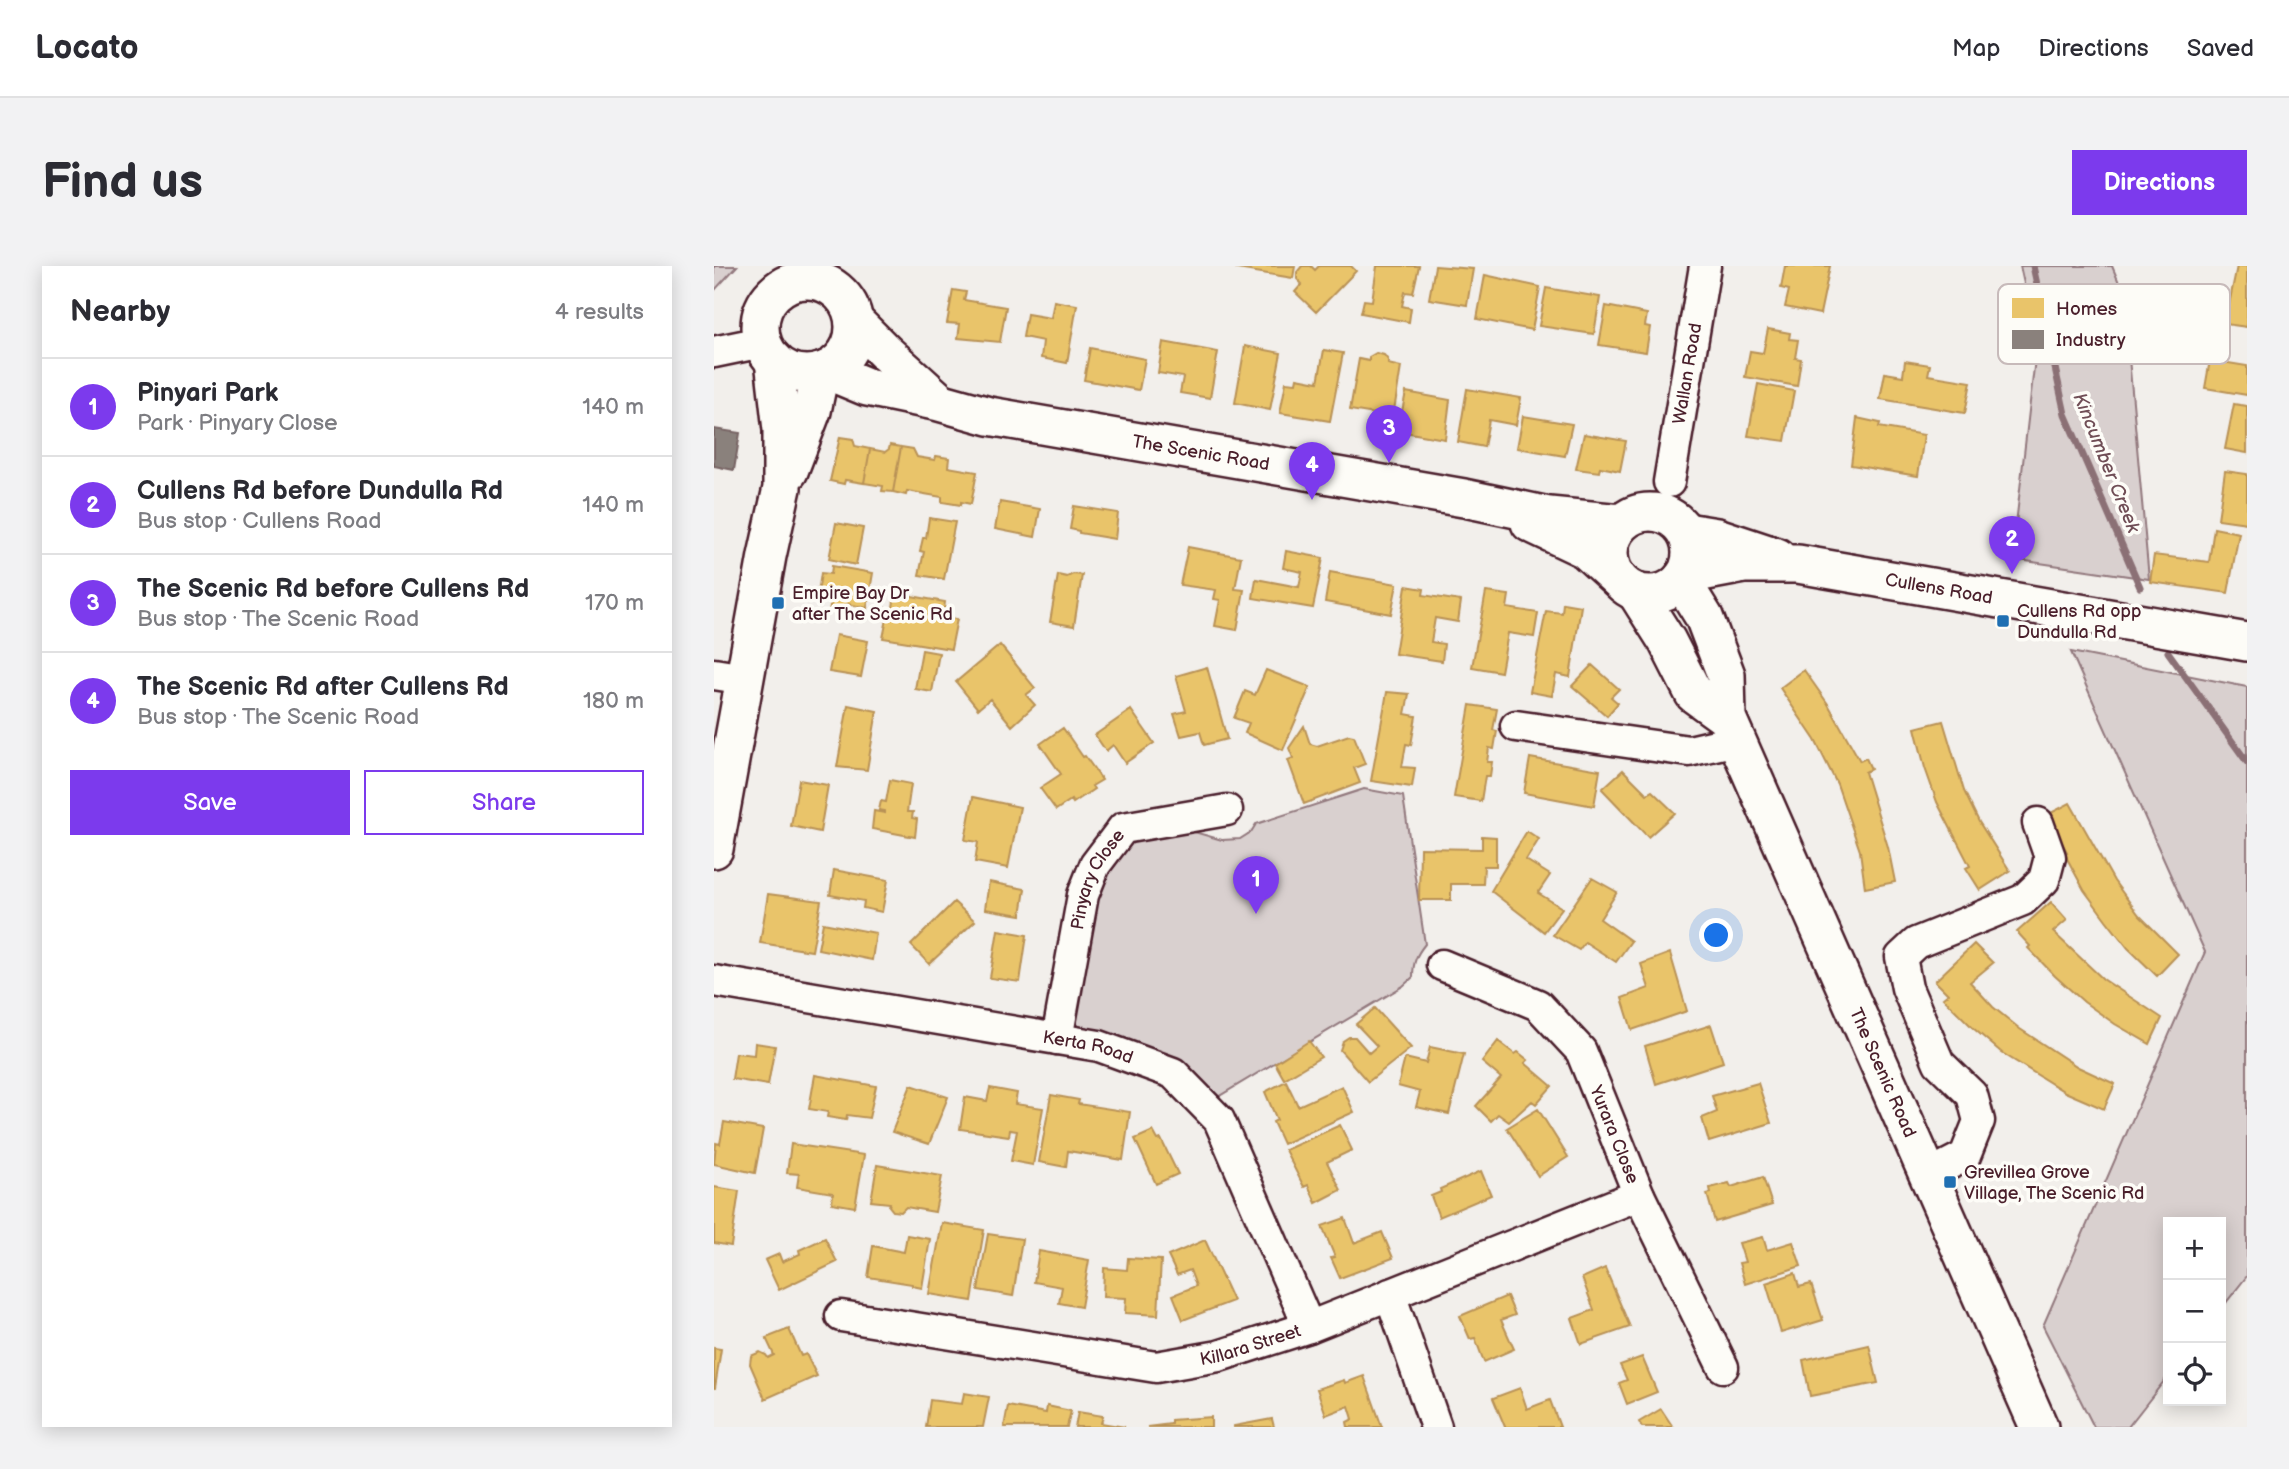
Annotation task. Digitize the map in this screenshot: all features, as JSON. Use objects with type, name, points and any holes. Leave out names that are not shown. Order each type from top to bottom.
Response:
[{"type":"main road","points":[[768,351],[796,373],[823,371],[839,362],[849,350],[854,336],[844,266]]},
{"type":"main road","points":[[782,488],[782,430],[768,351],[760,328],[761,315],[780,279],[787,284],[814,280],[827,284],[839,291],[851,312]]},
{"type":"main road","name":"The Scenic Road","points":[[851,312],[886,354],[939,402]]},
{"type":"main road","points":[[714,849],[729,676],[767,556],[782,488],[798,452],[823,371]]},
{"type":"main road","name":"The Scenic Road","points":[[823,371],[867,387],[989,416],[1464,498],[1549,516],[1621,523]]},
{"type":"main road","name":"The Scenic Road","points":[[1464,498],[1539,527],[1585,549],[1627,585],[1667,641],[1695,694],[1732,729]]},
{"type":"main road","points":[[1643,512],[1668,515],[1678,522],[1686,532],[1692,553],[1683,578],[1661,593],[1648,594],[1627,585],[1612,569],[1609,557],[1609,544],[1621,523],[1643,512]]},
{"type":"main road","name":"Cullens Road","points":[[1686,532],[1717,537],[1798,564],[2247,642]]},
{"type":"main road","name":"Cullens Road","points":[[1683,578],[1744,564],[1798,564]]},
{"type":"main road","name":"The Scenic Road","points":[[1683,578],[1704,617],[1726,675],[1732,729],[2039,1427]]},
{"type":"street","name":"Wallan Road","points":[[1669,482],[1704,266]]},
{"type":"street","points":[[714,352],[768,351]]},
{"type":"street","points":[[1516,726],[1689,751],[1732,729]]},
{"type":"street","name":"Pinyary Close","points":[[1057,1038],[1083,895],[1094,865],[1122,828],[1227,810]]},
{"type":"street","points":[[1928,1175],[1965,1156],[1979,1121],[1972,1095],[1939,1063],[1907,988],[1901,957],[1916,943],[2023,900],[2044,880],[2050,857],[2038,823]]},
{"type":"street","name":"Yurara Close","points":[[1442,965],[1538,1005],[1581,1051],[1639,1195],[1723,1367]]},
{"type":"street","name":"Kerta Road","points":[[714,981],[1100,1046],[1173,1073],[1219,1120],[1309,1327]]},
{"type":"street","name":"Killara Street","points":[[841,1316],[1156,1367],[1219,1356],[1309,1327],[1639,1195]]},
{"type":"street","points":[[1390,1294],[1436,1427]]},
{"type":"shaded area","points":[[714,266],[737,266],[714,291]]},
{"type":"shaded area","points":[[2020,266],[2112,266],[2120,284],[2024,284]]},
{"type":"shaded area","points":[[2034,364],[2130,364],[2149,579],[2012,559]]},
{"type":"shaded area","points":[[2071,652],[2247,687],[2247,1276],[2226,1303],[2226,1217],[2163,1217],[2163,1382],[2128,1427],[2094,1427],[2043,1326],[2205,952]]},
{"type":"shaded area","points":[[1364,789],[1403,796],[1425,944],[1416,959],[1413,977],[1403,986],[1216,1098],[1077,1030],[1073,1017],[1097,884],[1112,856],[1136,838],[1184,829],[1222,840],[1240,839],[1251,832],[1256,824]]},
{"type":"building: Homes","points":[[1238,266],[1295,266],[1293,278],[1237,269]]},
{"type":"building: Homes","points":[[1302,266],[1311,266],[1315,270],[1319,266],[1351,266],[1356,271],[1316,312],[1295,292],[1302,284],[1297,279],[1297,272]]},
{"type":"building: Homes","points":[[1377,266],[1419,266],[1413,293],[1405,292],[1402,306],[1411,308],[1409,322],[1361,313],[1364,300],[1372,301]]},
{"type":"building: Homes","points":[[1435,266],[1473,269],[1467,305],[1429,299]]},
{"type":"building: Homes","points":[[1785,266],[1830,266],[1820,314],[1785,307],[1789,290],[1781,288]]},
{"type":"building: Homes","points":[[2237,266],[2247,266],[2247,327],[2230,325],[2230,300]]},
{"type":"building: Homes","points":[[1485,275],[1540,287],[1532,330],[1477,319]]},
{"type":"building: Homes","points":[[1546,288],[1600,297],[1594,334],[1539,326]]},
{"type":"building: Homes","points":[[953,290],[966,292],[964,300],[1006,307],[1000,342],[958,338],[960,324],[947,323]]},
{"type":"building: Homes","points":[[1054,301],[1077,305],[1067,363],[1041,358],[1043,341],[1023,337],[1027,314],[1051,318]]},
{"type":"building: Homes","points":[[1606,306],[1647,314],[1645,326],[1650,327],[1646,352],[1599,345]]},
{"type":"building: Homes","points":[[1768,329],[1790,333],[1789,339],[1798,340],[1795,358],[1801,359],[1797,386],[1745,377],[1750,351],[1763,353]]},
{"type":"building: Homes","points":[[1163,342],[1218,352],[1210,398],[1180,393],[1183,377],[1158,373]]},
{"type":"building: Homes","points":[[1245,346],[1281,353],[1270,410],[1235,403]]},
{"type":"building: Homes","points":[[1090,348],[1145,359],[1139,390],[1084,380]]},
{"type":"building: Homes","points":[[1324,350],[1343,353],[1330,421],[1280,413],[1286,382],[1296,383],[1297,378],[1318,382]]},
{"type":"building: Homes","points":[[1376,353],[1384,355],[1388,364],[1401,367],[1393,417],[1350,410],[1359,359],[1369,361],[1369,357]]},
{"type":"building: Homes","points":[[1905,361],[1930,365],[1928,375],[1971,382],[1965,413],[1880,399],[1885,373],[1903,376]]},
{"type":"building: Homes","points":[[2209,364],[2247,366],[2247,395],[2205,388]]},
{"type":"building: Homes","points":[[1758,384],[1794,391],[1785,441],[1748,436]]},
{"type":"building: Homes","points":[[1467,389],[1521,398],[1516,425],[1489,420],[1484,447],[1458,442]]},
{"type":"building: Homes","points":[[1406,392],[1450,400],[1445,439],[1398,431]]},
{"type":"building: Homes","points":[[2234,404],[2247,406],[2247,453],[2225,449]]},
{"type":"building: Homes","points":[[1523,416],[1572,424],[1565,456],[1517,448]]},
{"type":"building: Homes","points":[[1857,418],[1880,423],[1879,427],[1924,435],[1918,476],[1851,465]]},
{"type":"building: Homes","points":[[1584,434],[1626,441],[1620,471],[1600,467],[1599,472],[1576,469]]},
{"type":"building: Homes","points":[[840,437],[853,439],[855,446],[870,449],[864,483],[845,480],[844,484],[830,481]]},
{"type":"building: Homes","points":[[890,445],[901,447],[893,492],[882,491],[883,486],[864,483],[870,449],[885,452]]},
{"type":"building: Homes","points":[[901,447],[913,449],[917,457],[935,460],[936,456],[949,458],[948,467],[977,472],[971,504],[942,502],[942,497],[907,491],[906,495],[893,492]]},
{"type":"building: Homes","points":[[2225,471],[2247,474],[2247,523],[2218,519]]},
{"type":"building: Homes","points":[[1000,502],[1040,509],[1035,537],[995,529]]},
{"type":"building: Homes","points":[[1074,506],[1118,513],[1115,539],[1070,529]]},
{"type":"building: Homes","points":[[929,518],[955,522],[944,579],[919,575],[924,552],[920,551],[923,538],[926,538]]},
{"type":"building: Homes","points":[[836,523],[863,528],[856,565],[829,559]]},
{"type":"building: Homes","points":[[2214,528],[2239,533],[2228,593],[2150,582],[2154,555],[2209,562]]},
{"type":"building: Homes","points":[[1188,547],[1241,557],[1235,589],[1244,590],[1237,630],[1215,626],[1220,600],[1214,599],[1216,590],[1180,585]]},
{"type":"building: Homes","points":[[1286,551],[1323,558],[1313,608],[1253,598],[1256,579],[1299,587],[1302,572],[1283,568]]},
{"type":"building: Homes","points":[[832,566],[873,573],[867,608],[847,604],[846,614],[829,611],[832,596],[818,593],[821,573],[831,574]]},
{"type":"building: Homes","points":[[1330,572],[1397,584],[1391,614],[1325,602]]},
{"type":"building: Homes","points":[[1073,574],[1082,575],[1074,626],[1050,622],[1058,575],[1067,577]]},
{"type":"building: Homes","points":[[1406,586],[1424,589],[1423,595],[1461,601],[1458,622],[1435,618],[1431,642],[1444,644],[1442,661],[1395,654]]},
{"type":"building: Homes","points":[[1486,592],[1509,595],[1507,608],[1538,613],[1534,637],[1508,633],[1501,672],[1472,667]]},
{"type":"building: Homes","points":[[895,593],[945,602],[943,617],[957,619],[951,649],[883,638],[886,608],[893,608]]},
{"type":"building: Homes","points":[[1563,603],[1581,606],[1570,677],[1556,674],[1552,696],[1530,692],[1546,611],[1562,613]]},
{"type":"building: Homes","points":[[836,635],[868,641],[861,677],[829,672]]},
{"type":"building: Homes","points":[[1000,645],[1035,688],[1026,695],[1035,705],[1012,726],[990,699],[978,709],[956,682]]},
{"type":"building: Homes","points":[[922,650],[939,653],[932,692],[915,689]]},
{"type":"building: Homes","points":[[1592,665],[1619,689],[1611,697],[1618,703],[1607,716],[1572,686]]},
{"type":"building: Homes","points":[[1207,667],[1227,739],[1204,745],[1200,732],[1181,736],[1174,714],[1186,711],[1176,676]]},
{"type":"building: Homes","points":[[1266,670],[1310,687],[1283,750],[1245,733],[1249,723],[1234,718],[1245,691],[1255,695]]},
{"type":"building: Homes","points":[[1804,670],[1828,704],[1860,761],[1866,758],[1871,769],[1865,772],[1888,847],[1895,882],[1865,888],[1860,851],[1837,784],[1815,740],[1780,688]]},
{"type":"building: Homes","points":[[1387,692],[1409,694],[1405,714],[1416,716],[1411,745],[1406,744],[1402,767],[1415,768],[1412,787],[1371,781]]},
{"type":"building: Homes","points":[[848,705],[877,711],[867,770],[837,767]]},
{"type":"building: Homes","points":[[1470,705],[1497,709],[1493,730],[1497,731],[1494,749],[1489,748],[1487,762],[1492,762],[1490,776],[1485,776],[1481,801],[1454,797]]},
{"type":"building: Homes","points":[[1131,710],[1154,743],[1125,763],[1113,745],[1106,751],[1095,735]]},
{"type":"building: Homes","points":[[1943,721],[1964,791],[1979,822],[2010,871],[1980,890],[1966,868],[1970,866],[1937,802],[1915,728]]},
{"type":"building: Homes","points":[[1304,726],[1310,744],[1317,746],[1349,735],[1354,736],[1365,764],[1354,768],[1360,783],[1304,804],[1288,760],[1293,758],[1289,748]]},
{"type":"building: Homes","points":[[1063,728],[1102,780],[1073,803],[1071,800],[1056,810],[1040,788],[1061,774],[1040,744]]},
{"type":"building: Homes","points":[[1530,758],[1600,770],[1594,806],[1524,793]]},
{"type":"building: Homes","points":[[1623,770],[1647,794],[1652,791],[1675,813],[1648,837],[1602,789]]},
{"type":"building: Homes","points":[[799,780],[828,785],[820,832],[791,826]]},
{"type":"building: Homes","points":[[890,780],[911,784],[907,812],[913,812],[912,818],[917,819],[915,837],[872,829],[874,811],[885,813],[879,810],[881,801],[886,802]]},
{"type":"building: Homes","points":[[973,797],[1020,807],[1008,868],[975,862],[978,842],[965,840]]},
{"type":"building: Homes","points":[[2070,803],[2114,881],[2139,915],[2178,954],[2157,976],[2128,948],[2106,920],[2084,890],[2064,853],[2067,852],[2047,815]]},
{"type":"building: Homes","points":[[1527,831],[1539,839],[1526,860],[1550,875],[1538,893],[1562,908],[1544,932],[1491,891]]},
{"type":"building: Homes","points":[[1482,836],[1496,837],[1496,866],[1484,866],[1483,884],[1451,884],[1451,900],[1419,900],[1420,848],[1482,849]]},
{"type":"building: Homes","points":[[834,870],[888,880],[882,912],[863,908],[864,901],[830,895]]},
{"type":"building: Homes","points":[[1592,878],[1617,892],[1600,919],[1631,941],[1616,962],[1585,942],[1579,950],[1553,935]]},
{"type":"building: Homes","points":[[989,882],[1025,889],[1021,915],[985,909]]},
{"type":"building: Homes","points":[[768,894],[821,901],[812,951],[760,943]]},
{"type":"building: Homes","points":[[954,902],[975,921],[929,964],[911,945]]},
{"type":"building: Homes","points":[[2051,902],[2067,920],[2053,932],[2103,979],[2162,1018],[2150,1044],[2084,1002],[2028,948],[2030,946],[2017,932]]},
{"type":"building: Homes","points":[[823,923],[876,933],[872,960],[818,949]]},
{"type":"building: Homes","points":[[998,930],[1027,935],[1020,982],[990,978]]},
{"type":"building: Homes","points":[[1974,944],[1993,963],[1970,982],[1993,1007],[2020,1029],[2078,1067],[2115,1084],[2104,1109],[2065,1092],[2002,1053],[1943,998],[1948,994],[1935,981]]},
{"type":"building: Homes","points":[[1670,953],[1687,1011],[1632,1030],[1622,998],[1649,988],[1641,964]]},
{"type":"building: Homes","points":[[1375,1008],[1411,1048],[1368,1082],[1340,1050],[1343,1041],[1349,1037],[1355,1037],[1369,1053],[1377,1046],[1356,1024]]},
{"type":"building: Homes","points":[[1711,1025],[1723,1062],[1656,1084],[1645,1046]]},
{"type":"building: Homes","points":[[1309,1041],[1321,1057],[1284,1079],[1275,1063]]},
{"type":"building: Homes","points":[[1498,1041],[1528,1060],[1525,1063],[1552,1086],[1536,1104],[1532,1101],[1509,1122],[1498,1114],[1491,1121],[1476,1106],[1501,1078],[1482,1062]]},
{"type":"building: Homes","points":[[755,1043],[775,1046],[768,1085],[732,1079],[736,1053],[754,1055]]},
{"type":"building: Homes","points":[[1430,1047],[1464,1054],[1449,1114],[1416,1107],[1420,1092],[1398,1086],[1405,1058],[1426,1063]]},
{"type":"building: Homes","points":[[815,1075],[876,1086],[869,1118],[847,1115],[846,1120],[827,1117],[828,1112],[809,1109]]},
{"type":"building: Homes","points":[[1286,1081],[1298,1106],[1342,1086],[1354,1112],[1283,1144],[1273,1122],[1277,1120],[1265,1092]]},
{"type":"building: Homes","points":[[1758,1083],[1771,1123],[1709,1142],[1702,1118],[1717,1112],[1712,1096]]},
{"type":"building: Homes","points":[[911,1085],[948,1097],[929,1144],[892,1132]]},
{"type":"building: Homes","points":[[990,1088],[1017,1093],[1015,1104],[1043,1108],[1033,1165],[1011,1161],[1017,1131],[1010,1130],[1009,1136],[960,1129],[965,1097],[987,1101]]},
{"type":"building: Homes","points":[[1051,1095],[1079,1100],[1078,1104],[1130,1112],[1123,1160],[1068,1151],[1066,1167],[1039,1162]]},
{"type":"building: Homes","points":[[1538,1109],[1568,1157],[1538,1176],[1507,1128]]},
{"type":"building: Homes","points":[[724,1122],[763,1129],[755,1173],[714,1164],[716,1143],[720,1144]]},
{"type":"building: Homes","points":[[1340,1125],[1352,1150],[1327,1162],[1341,1190],[1316,1203],[1308,1185],[1304,1187],[1285,1150]]},
{"type":"building: Homes","points":[[1153,1131],[1158,1140],[1161,1139],[1178,1174],[1156,1184],[1135,1139]]},
{"type":"building: Homes","points":[[791,1144],[864,1155],[855,1207],[832,1203],[833,1193],[797,1187],[799,1174],[787,1173]]},
{"type":"building: Homes","points":[[877,1165],[942,1176],[935,1212],[906,1207],[901,1212],[893,1211],[890,1203],[871,1201]]},
{"type":"building: Homes","points":[[1481,1171],[1491,1195],[1439,1217],[1431,1196],[1441,1192],[1440,1189]]},
{"type":"building: Homes","points":[[1763,1177],[1772,1205],[1715,1222],[1707,1194],[1711,1193],[1710,1188],[1729,1183],[1731,1187]]},
{"type":"building: Homes","points":[[714,1187],[739,1191],[731,1246],[714,1243]]},
{"type":"building: Homes","points":[[1345,1218],[1354,1243],[1382,1232],[1393,1258],[1340,1278],[1331,1258],[1335,1257],[1322,1226]]},
{"type":"building: Homes","points":[[942,1223],[984,1230],[972,1301],[929,1294]]},
{"type":"building: Homes","points":[[988,1234],[1022,1239],[1013,1296],[978,1290]]},
{"type":"building: Homes","points":[[907,1235],[930,1239],[922,1288],[868,1277],[873,1246],[904,1252]]},
{"type":"building: Homes","points":[[1763,1237],[1767,1250],[1793,1242],[1801,1266],[1745,1284],[1739,1263],[1745,1262],[1739,1243]]},
{"type":"building: Homes","points":[[825,1238],[837,1262],[779,1290],[765,1260],[779,1254],[782,1262],[800,1254],[799,1250]]},
{"type":"building: Homes","points":[[1205,1240],[1233,1301],[1183,1320],[1173,1295],[1196,1286],[1190,1270],[1177,1275],[1168,1256]]},
{"type":"building: Homes","points":[[1039,1251],[1089,1260],[1081,1307],[1059,1303],[1062,1287],[1034,1282]]},
{"type":"building: Homes","points":[[1128,1258],[1161,1260],[1158,1315],[1125,1313],[1126,1298],[1103,1297],[1104,1268],[1127,1270]]},
{"type":"building: Homes","points":[[1605,1268],[1630,1327],[1581,1344],[1572,1318],[1594,1310],[1582,1278]]},
{"type":"building: Homes","points":[[1795,1273],[1799,1287],[1811,1284],[1823,1320],[1781,1333],[1766,1283]]},
{"type":"building: Homes","points":[[1507,1296],[1515,1315],[1501,1320],[1514,1349],[1484,1362],[1475,1338],[1470,1339],[1460,1316]]},
{"type":"building: Homes","points":[[789,1329],[801,1356],[806,1354],[817,1376],[765,1399],[750,1364],[751,1356],[760,1352],[768,1358],[774,1355],[766,1338]]},
{"type":"building: Homes","points":[[1869,1345],[1878,1383],[1810,1396],[1803,1360]]},
{"type":"building: Homes","points":[[714,1348],[721,1349],[715,1388],[714,1388]]},
{"type":"building: Homes","points":[[1642,1357],[1657,1392],[1627,1404],[1619,1383],[1627,1380],[1620,1365]]},
{"type":"building: Homes","points":[[1364,1376],[1382,1427],[1348,1427],[1347,1422],[1353,1419],[1349,1406],[1326,1415],[1317,1389]]},
{"type":"building: Homes","points":[[1520,1388],[1527,1409],[1550,1400],[1560,1427],[1505,1427],[1493,1398]]},
{"type":"building: Homes","points":[[964,1393],[989,1397],[983,1427],[926,1427],[930,1400],[962,1404]]},
{"type":"building: Homes","points":[[1008,1406],[1046,1413],[1047,1406],[1071,1411],[1067,1427],[1004,1427]]},
{"type":"building: Homes","points":[[1661,1409],[1673,1427],[1642,1427],[1639,1422]]},
{"type":"building: Homes","points":[[1078,1412],[1103,1416],[1101,1423],[1125,1427],[1075,1427]]},
{"type":"building: Homes","points":[[1211,1417],[1211,1427],[1147,1427],[1171,1424],[1171,1420]]},
{"type":"building: Homes","points":[[1272,1419],[1274,1427],[1234,1427],[1234,1426]]},
{"type":"building: Industry","points":[[714,429],[740,433],[734,470],[714,466]]},
{"type":"waterway","name":"Kincumber Creek","points":[[2033,266],[2037,284]]},
{"type":"waterway","name":"Kincumber Creek","points":[[2054,364],[2065,414],[2140,587]]},
{"type":"waterway","name":"Kincumber Creek","points":[[2168,652],[2247,762]]},
{"type":"place","name":"The Scenic Rd before Cullens Rd","points":[[1389,463]]},
{"type":"place","name":"The Scenic Rd after Cullens Rd","points":[[1312,500]]},
{"type":"place","name":"Cullens Rd before Dundulla Rd","points":[[2012,574]]},
{"type":"place","name":"Empire Bay Dr after The Scenic Rd","points":[[778,603]]},
{"type":"place","name":"Cullens Rd opp Dundulla Rd","points":[[2003,621]]},
{"type":"place","name":"Pinyari Park","points":[[1256,914]]},
{"type":"place","name":"Grevillea Grove Village, The Scenic Rd","points":[[1950,1182]]}]
